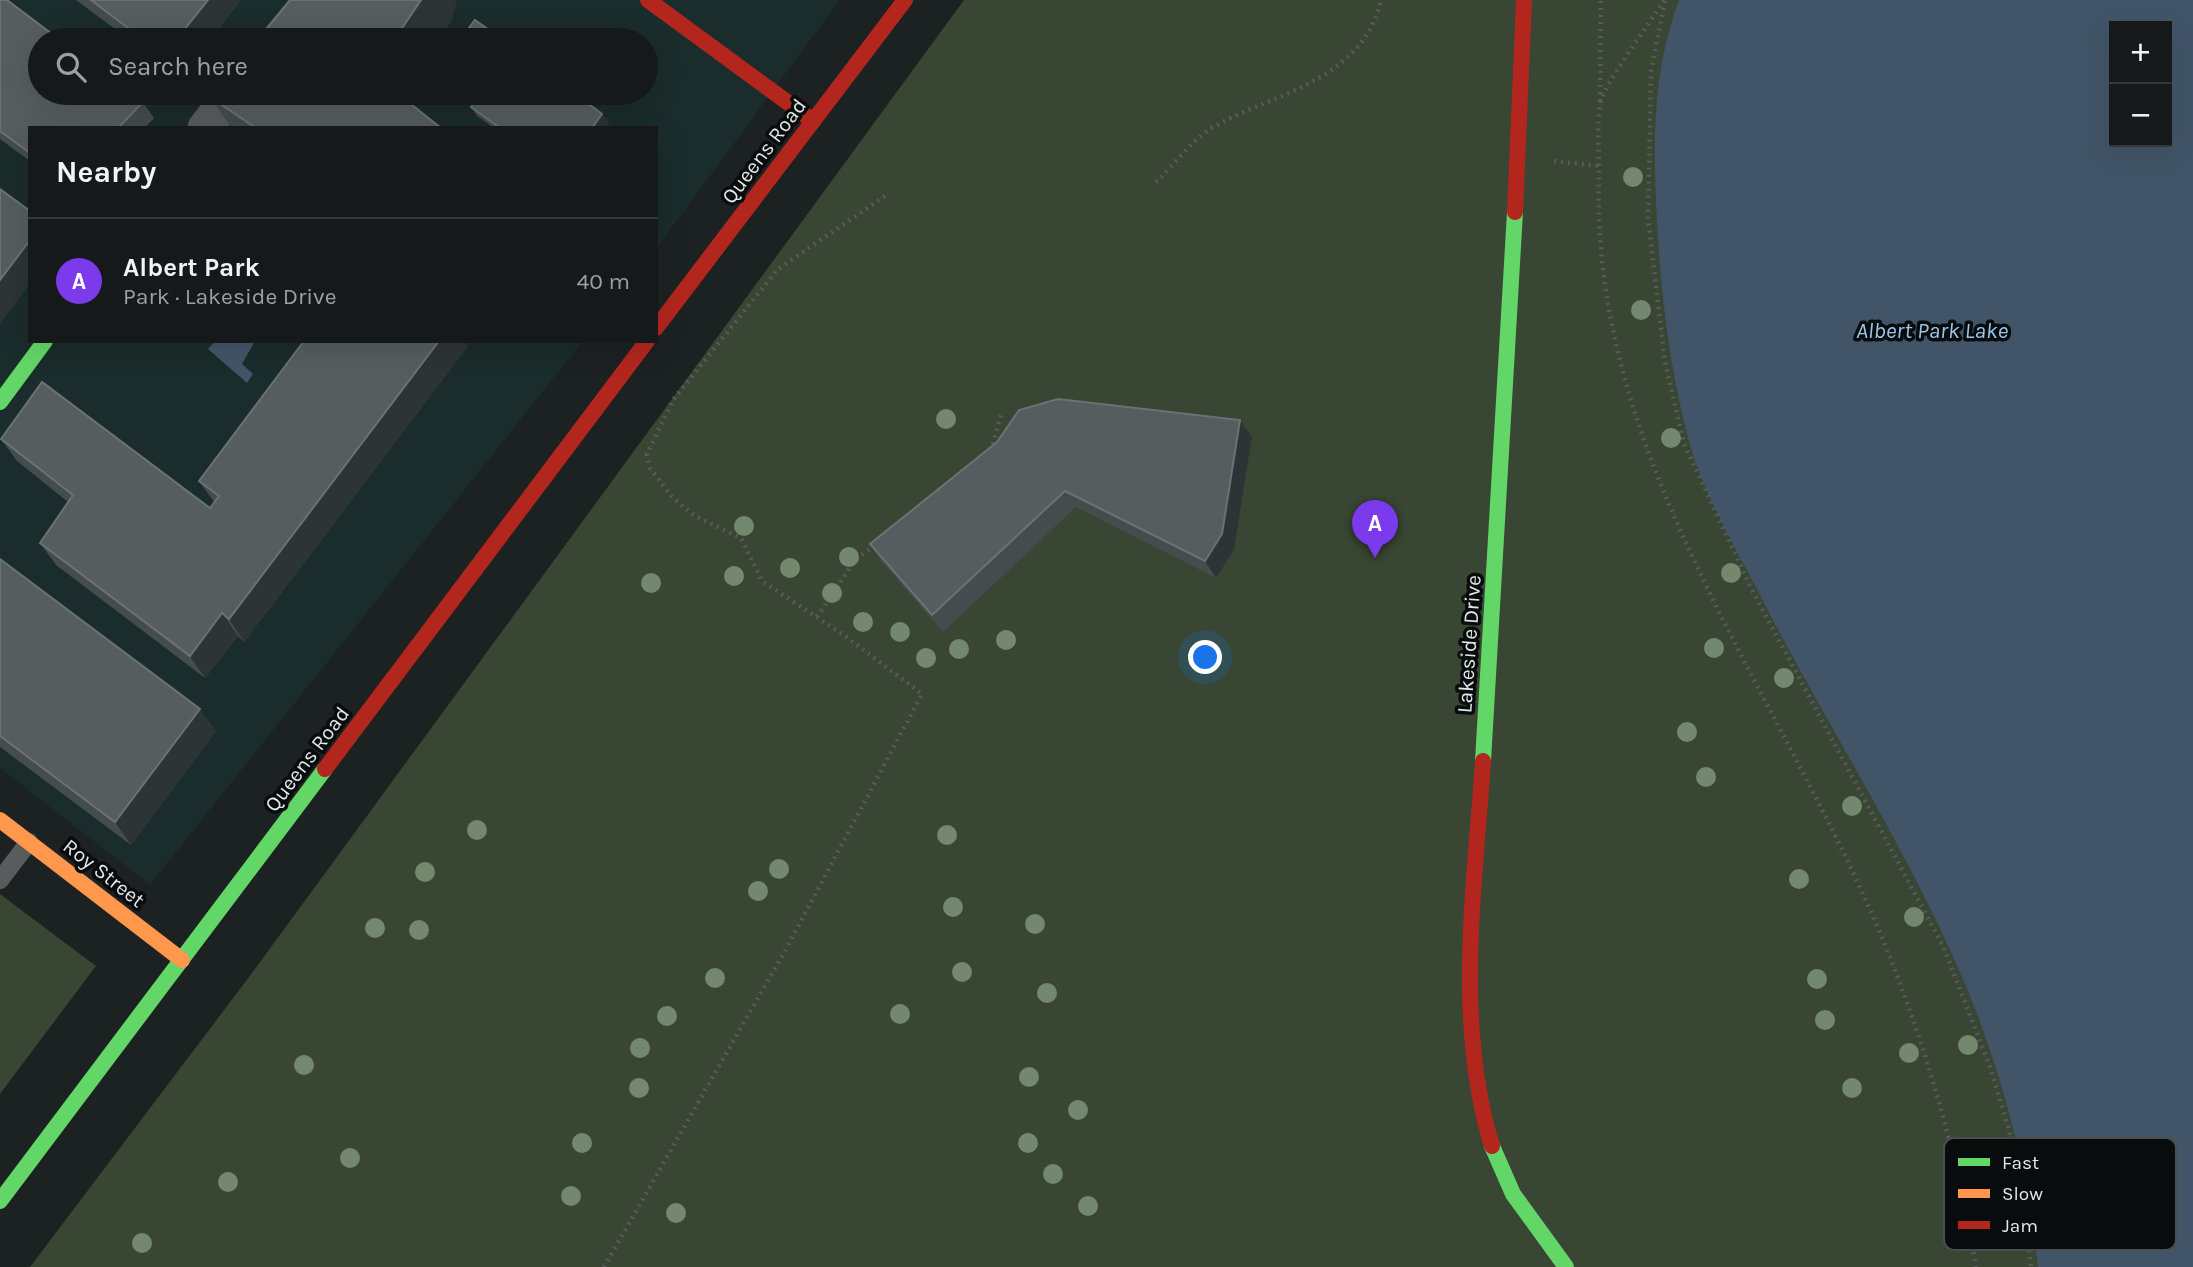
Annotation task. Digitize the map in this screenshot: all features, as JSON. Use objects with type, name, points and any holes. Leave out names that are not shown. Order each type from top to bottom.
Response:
[{"type":"main road","points":[[648,0],[813,121]]},
{"type":"main road","name":"Queens Road","points":[[658,325],[905,0]]},
{"type":"main road","name":"Lakeside Drive","points":[[1524,0],[1511,306],[1470,967],[1476,1052],[1492,1144],[1507,1183],[1566,1267]]},
{"type":"main road","points":[[0,402],[44,343]]},
{"type":"main road","name":"Queens Road","points":[[0,1201],[645,343]]},
{"type":"main road","name":"Roy Street","points":[[0,820],[182,960]]},
{"type":"street","points":[[207,126],[223,105]]},
{"type":"lane","points":[[0,880],[29,842]]},
{"type":"path","points":[[1156,182],[1212,128],[1310,85],[1338,66],[1361,42],[1376,19],[1381,0]]},
{"type":"path","points":[[1601,0],[1597,223],[1606,296],[1618,357],[1633,410],[1680,534],[1736,650],[1849,864],[1882,937],[1917,1027],[1950,1138]]},
{"type":"path","points":[[1600,101],[1665,0]]},
{"type":"path","points":[[1665,0],[1651,71],[1648,218],[1665,362],[1684,444],[1752,590],[1944,948],[1990,1067],[2010,1138]]},
{"type":"path","points":[[1516,157],[1599,166]]},
{"type":"path","points":[[604,1267],[786,949],[922,694],[817,617],[762,581],[741,538],[695,516],[673,498],[650,468],[647,454],[673,400],[778,269],[888,194]]},
{"type":"path","points":[[987,465],[1002,411]]},
{"type":"path","points":[[817,617],[855,560],[877,544]]},
{"type":"shaded area","points":[[0,0],[840,0],[658,246],[658,126],[28,126],[28,343],[581,343],[150,885],[0,768]]},
{"type":"green space","points":[[964,0],[2193,0],[2193,1267],[30,1267],[252,973]]},
{"type":"green space","points":[[0,894],[96,966],[0,1094]]},
{"type":"water","name":"Albert Park Lake","points":[[1679,0],[2193,0],[2193,1267],[2038,1267],[2036,1250],[2176,1250],[2176,1138],[2015,1138],[1990,1049],[1941,930],[1891,833],[1785,643],[1732,542],[1697,466],[1677,392],[1664,307],[1655,164],[1659,82],[1670,27]]},
{"type":"water","points":[[213,343],[254,343],[242,364],[253,374],[247,383],[208,349]]},
{"type":"building","points":[[0,0],[7,0],[44,28],[28,28],[28,105],[140,105],[120,126],[28,126],[28,152],[0,131]]},
{"type":"building","points":[[91,0],[208,0],[186,28],[128,28]]},
{"type":"building","points":[[290,0],[421,0],[402,28],[267,28]]},
{"type":"building","points":[[475,20],[486,28],[469,28]]},
{"type":"building","points":[[222,105],[412,105],[438,126],[253,126]]},
{"type":"building","points":[[590,105],[602,114],[593,126],[497,126],[471,107]]},
{"type":"building","points":[[0,189],[28,210],[28,243],[0,280]]},
{"type":"building","points":[[302,343],[437,343],[229,619],[222,613],[190,656],[40,543],[73,495],[1,439],[42,382],[210,508],[219,496],[199,481]]},
{"type":"building","points":[[1058,399],[1240,420],[1222,534],[1205,561],[1065,491],[932,615],[870,544],[997,442],[1019,410]]},
{"type":"building","points":[[0,559],[200,709],[115,822],[0,736]]},
{"type":"traffic: fast","points":[[1483,761],[1515,212]]},
{"type":"traffic: fast","points":[[0,402],[44,343]]},
{"type":"traffic: fast","points":[[0,1201],[325,769]]},
{"type":"traffic: fast","points":[[1492,1146],[1513,1194],[1566,1267]]},
{"type":"traffic: slow","points":[[0,820],[182,960]]},
{"type":"traffic: jam","points":[[648,0],[813,121]]},
{"type":"traffic: jam","points":[[658,325],[905,0]]},
{"type":"traffic: jam","points":[[1515,212],[1524,0]]},
{"type":"traffic: jam","points":[[325,769],[645,343]]},
{"type":"traffic: jam","points":[[1483,761],[1472,905],[1470,1003],[1480,1099],[1492,1146]]},
{"type":"place","name":"Albert Park","points":[[1375,558]]}]
